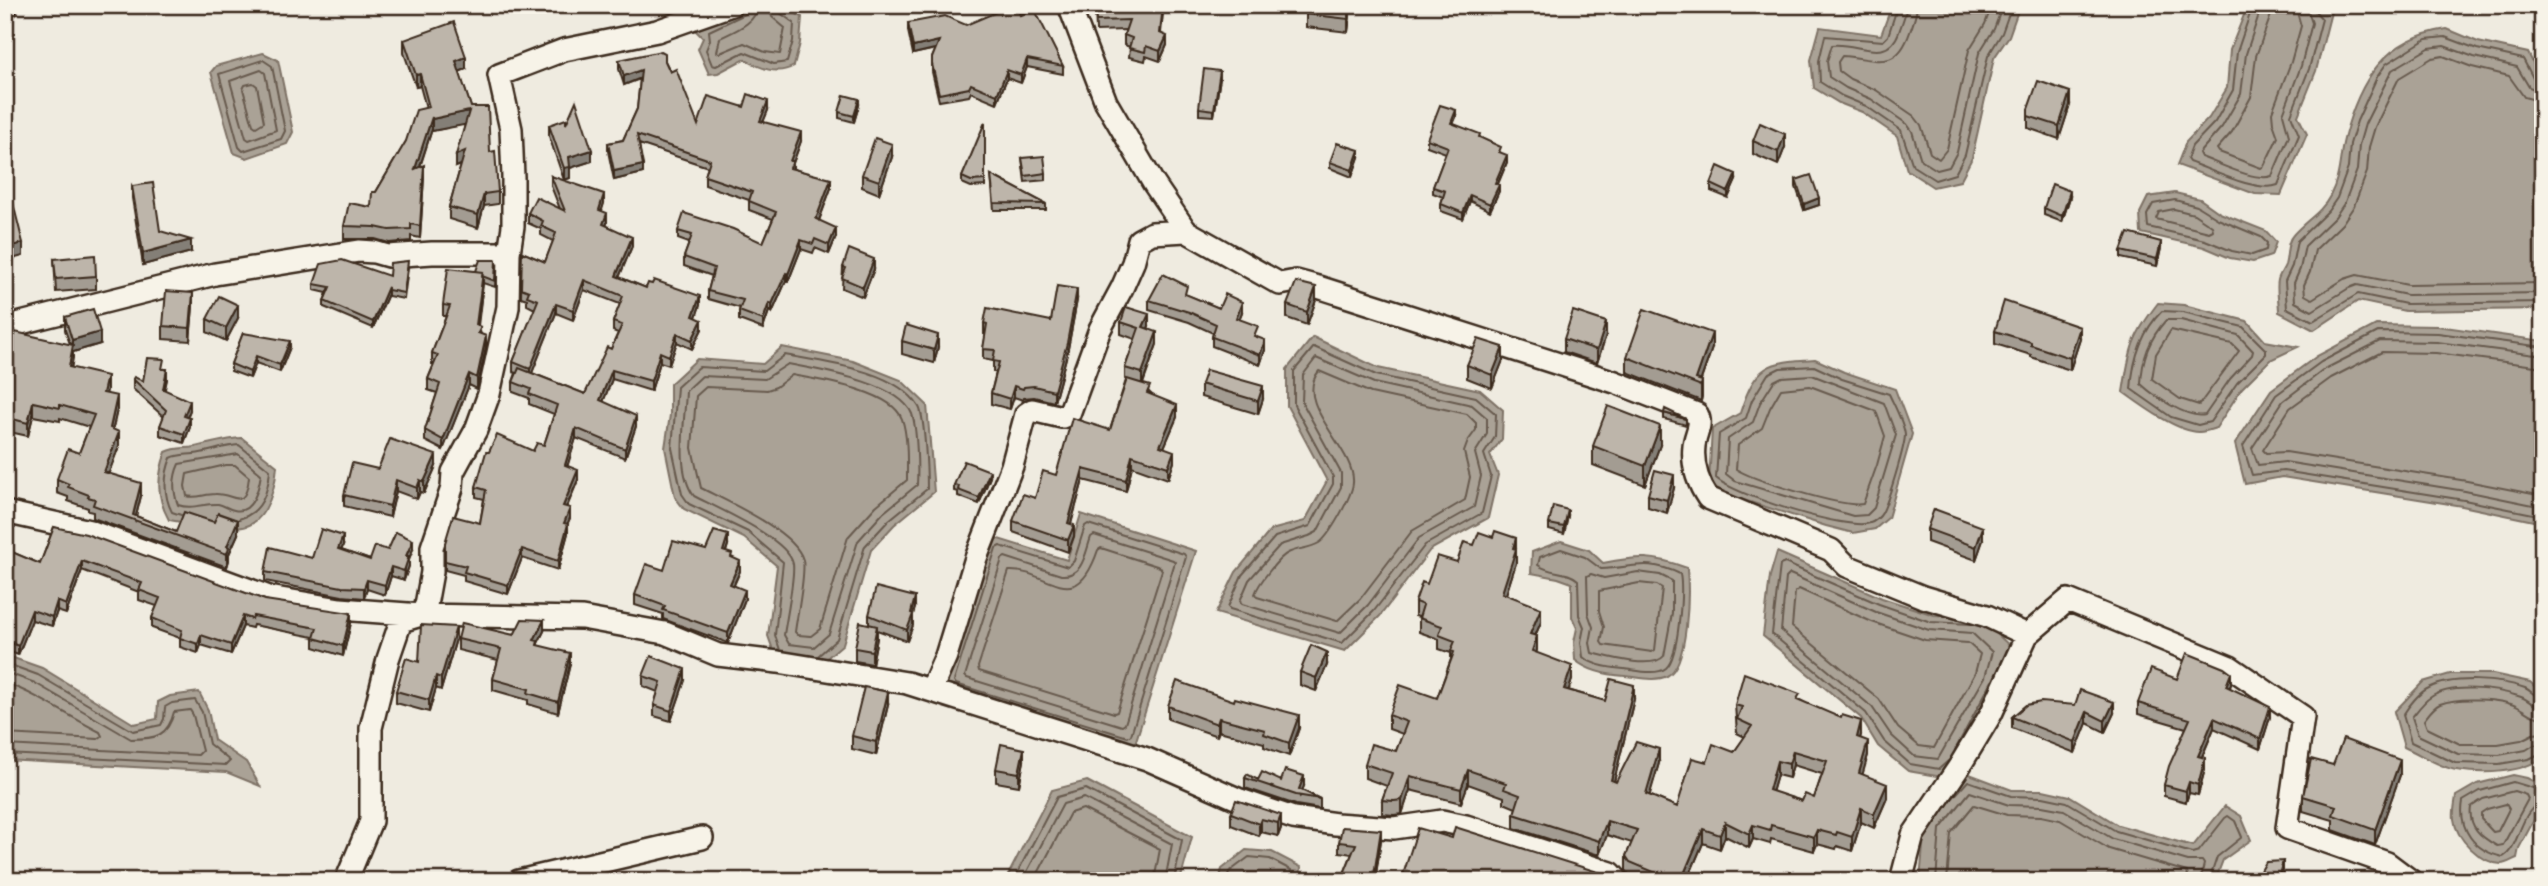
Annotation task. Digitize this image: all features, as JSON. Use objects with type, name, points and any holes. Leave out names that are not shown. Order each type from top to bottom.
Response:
[{"type":"street","points":[[346,881],[370,821],[371,727],[388,659],[401,621],[421,615],[426,605],[432,572],[432,547],[452,488],[453,472],[476,430],[489,394],[508,307],[509,253],[513,226],[511,129],[499,75],[564,50],[657,31],[731,5]]},
{"type":"street","points":[[1069,5],[1106,102],[1154,184],[1186,231],[1280,284],[1296,281],[1318,287],[1615,382],[1697,414],[1699,425],[1694,446],[1697,483],[1708,498],[1831,550],[1847,566],[1923,597],[1987,616],[2027,635]]},
{"type":"street","points":[[931,690],[946,656],[976,558],[1008,477],[1026,414],[1032,410],[1062,417],[1069,414],[1100,329],[1127,275],[1139,240],[1153,233],[1186,231]]},
{"type":"street","points":[[5,327],[215,274],[359,251],[388,256],[509,253]]},
{"type":"street","points":[[5,512],[90,531],[269,597],[340,609],[421,615],[582,618],[665,633],[718,655],[907,683],[1147,759],[1240,800],[1293,818],[1394,828],[1442,821],[1611,873],[1618,881]]},
{"type":"street","points":[[1901,881],[1913,835],[1991,714],[2027,635],[2068,600],[2230,667],[2303,717],[2287,828],[2387,863],[2412,881]]},
{"type":"street","points":[[531,879],[702,838]]},
{"type":"water","points":[[753,5],[780,5],[802,17],[800,43],[794,66],[775,71],[744,59],[718,73],[709,74],[698,49],[703,38],[693,28],[707,21],[715,23],[731,12]]},
{"type":"water","points":[[1892,5],[2020,5],[2009,36],[1994,58],[1972,158],[1960,181],[1933,187],[1907,170],[1897,136],[1862,112],[1839,103],[1814,88],[1811,60],[1820,27],[1881,35]]},
{"type":"water","points":[[2248,5],[2315,5],[2331,12],[2316,71],[2298,116],[2307,134],[2281,195],[2255,194],[2177,165],[2186,142],[2209,118],[2227,88],[2230,50]]},
{"type":"water","points":[[2447,29],[2478,42],[2528,53],[2543,82],[2543,309],[2405,311],[2358,301],[2314,330],[2279,312],[2277,284],[2285,265],[2289,241],[2323,207],[2334,188],[2350,118],[2367,81],[2391,52],[2406,42]]},
{"type":"water","points":[[263,53],[278,60],[293,132],[287,144],[247,158],[234,153],[211,72],[216,66]]},
{"type":"water","points":[[2175,193],[2200,199],[2220,213],[2266,231],[2276,242],[2271,256],[2253,262],[2230,258],[2204,247],[2141,233],[2140,213],[2148,197]]},
{"type":"water","points":[[2158,303],[2184,305],[2247,321],[2265,341],[2298,347],[2270,360],[2242,388],[2216,428],[2201,432],[2180,428],[2123,392],[2133,344]]},
{"type":"water","points":[[2376,325],[2438,326],[2543,341],[2543,523],[2462,506],[2282,477],[2245,484],[2235,444],[2271,390],[2317,356]]},
{"type":"water","points":[[1313,337],[1378,368],[1480,390],[1503,410],[1502,439],[1490,455],[1498,475],[1488,518],[1430,550],[1380,616],[1345,651],[1216,613],[1236,572],[1271,530],[1305,521],[1327,481],[1287,406],[1287,369]]},
{"type":"water","points":[[782,347],[853,361],[901,380],[927,405],[934,492],[894,525],[871,550],[843,644],[820,664],[776,658],[768,636],[777,566],[744,538],[684,509],[675,497],[665,448],[670,415],[670,384],[697,359],[763,364]]},
{"type":"water","points":[[1815,359],[1895,389],[1912,434],[1888,518],[1875,529],[1853,533],[1826,526],[1728,495],[1709,483],[1712,429],[1740,413],[1758,375],[1774,364]]},
{"type":"water","points":[[242,438],[277,466],[270,499],[259,518],[240,527],[228,526],[219,521],[191,524],[169,520],[159,486],[166,452]]},
{"type":"water","points":[[1081,514],[1196,551],[1134,747],[944,687],[992,537],[1067,560]]},
{"type":"water","points":[[1561,541],[1589,550],[1603,563],[1645,558],[1687,568],[1684,643],[1680,658],[1667,676],[1652,679],[1612,675],[1592,670],[1575,660],[1574,642],[1577,628],[1572,617],[1572,583],[1531,573],[1532,552]]},
{"type":"water","points":[[1777,552],[1882,598],[1934,615],[1979,617],[2012,648],[1999,683],[1942,777],[1908,771],[1878,746],[1861,718],[1763,636],[1770,576]]},
{"type":"water","points":[[5,655],[42,668],[134,724],[157,719],[158,702],[170,696],[199,692],[208,710],[214,740],[246,762],[260,786],[226,772],[5,760]]},
{"type":"water","points":[[2450,674],[2493,674],[2530,682],[2543,694],[2543,757],[2513,770],[2466,771],[2443,766],[2404,747],[2394,712],[2423,682]]},
{"type":"water","points":[[1964,772],[2012,790],[2043,790],[2070,796],[2118,825],[2193,846],[2225,806],[2241,816],[2251,840],[2223,860],[2215,881],[2005,881],[1968,878],[1967,881],[1920,881],[1925,823]]},
{"type":"water","points":[[2513,775],[2543,786],[2543,803],[2519,848],[2517,858],[2507,863],[2493,863],[2478,855],[2459,834],[2454,816],[2456,796],[2477,784]]},
{"type":"water","points":[[1087,781],[1192,837],[1180,881],[1005,881],[1052,790]]},
{"type":"water","points":[[1246,850],[1272,852],[1301,867],[1300,881],[1219,881],[1222,869]]},
{"type":"building","points":[[1016,5],[1020,15],[1034,8],[1063,66],[1027,59],[1021,75],[1007,70],[997,95],[971,84],[969,88],[939,94],[932,58],[939,41],[913,47],[908,23],[945,16],[966,25]]},
{"type":"building","points":[[1095,5],[1163,5],[1160,33],[1167,36],[1160,51],[1146,46],[1145,52],[1129,48],[1132,38],[1124,35],[1129,20],[1096,21]]},
{"type":"building","points":[[1307,5],[1350,5],[1348,19],[1306,14]]},
{"type":"building","points":[[454,22],[466,57],[456,61],[471,107],[488,107],[490,152],[495,151],[498,192],[484,194],[478,215],[449,207],[465,151],[456,155],[469,111],[432,117],[415,169],[424,165],[420,226],[411,224],[411,229],[389,230],[344,226],[349,203],[371,207],[372,192],[376,192],[406,141],[416,110],[429,107],[420,74],[416,75],[404,40]]},
{"type":"building","points":[[661,51],[665,53],[670,72],[676,69],[698,125],[708,96],[744,107],[748,94],[768,101],[760,121],[801,132],[790,168],[831,179],[816,219],[836,228],[829,245],[815,239],[813,244],[801,240],[788,274],[786,273],[772,304],[769,303],[763,320],[739,311],[743,300],[708,291],[714,268],[684,257],[692,235],[678,231],[684,213],[733,229],[763,243],[776,212],[749,201],[752,192],[705,176],[710,160],[637,135],[643,165],[614,171],[608,143],[623,140],[637,109],[641,70],[624,76],[619,60]]},
{"type":"building","points":[[1204,69],[1220,71],[1214,110],[1199,108]]},
{"type":"building","points":[[2038,81],[2070,92],[2059,126],[2028,116]]},
{"type":"building","points":[[844,95],[859,99],[854,116],[839,112]]},
{"type":"building","points":[[576,101],[592,150],[569,157],[570,167],[564,168],[549,125],[566,119],[566,124]]},
{"type":"building","points":[[1440,105],[1456,110],[1451,123],[1480,134],[1479,137],[1501,147],[1499,152],[1507,155],[1495,183],[1499,185],[1490,204],[1470,195],[1463,213],[1441,204],[1445,191],[1433,187],[1448,147],[1427,139]]},
{"type":"building","points":[[985,122],[985,180],[971,181],[962,177]]},
{"type":"building","points":[[1760,123],[1785,134],[1778,152],[1753,141]]},
{"type":"building","points":[[875,138],[892,144],[879,181],[862,175]]},
{"type":"building","points":[[1337,143],[1359,150],[1352,170],[1330,162]]},
{"type":"building","points":[[1044,156],[1046,173],[1025,176],[1022,158]]},
{"type":"building","points":[[1718,166],[1736,174],[1728,192],[1711,184]]},
{"type":"building","points":[[991,175],[1046,204],[994,203]]},
{"type":"building","points":[[1811,175],[1819,198],[1804,204],[1796,180]]},
{"type":"building","points":[[551,176],[604,194],[599,210],[607,213],[603,224],[632,237],[616,276],[646,288],[648,283],[652,284],[654,280],[700,296],[693,316],[702,320],[692,340],[677,333],[669,356],[660,352],[651,381],[612,370],[600,400],[636,416],[625,449],[576,428],[565,465],[578,470],[563,506],[570,508],[564,523],[568,524],[558,561],[522,549],[508,585],[464,572],[466,566],[445,561],[445,543],[453,516],[480,523],[486,490],[476,487],[486,452],[489,452],[497,435],[533,451],[537,443],[544,445],[557,405],[529,394],[531,389],[513,382],[519,368],[585,394],[607,347],[611,349],[622,325],[613,322],[623,296],[584,280],[573,310],[556,304],[530,369],[513,362],[538,300],[527,296],[529,291],[521,288],[522,252],[545,262],[556,233],[541,226],[543,221],[528,213],[536,197],[565,211]]},
{"type":"building","points":[[153,183],[160,231],[191,240],[143,253],[132,186]]},
{"type":"building","points":[[2052,184],[2070,191],[2062,216],[2044,208]]},
{"type":"building","points":[[12,199],[23,243],[5,248],[5,201]]},
{"type":"building","points":[[2128,233],[2161,242],[2157,259],[2121,251]]},
{"type":"building","points":[[849,249],[874,259],[863,287],[842,278]]},
{"type":"building","points":[[95,255],[96,276],[56,279],[54,259]]},
{"type":"building","points":[[342,260],[389,276],[390,263],[408,261],[404,293],[388,290],[388,287],[373,322],[324,301],[330,287],[314,284],[321,264]]},
{"type":"building","points":[[480,260],[496,260],[495,281],[482,276],[483,272],[476,271]]},
{"type":"building","points":[[448,268],[483,272],[476,325],[481,327],[478,333],[486,336],[477,378],[469,374],[443,440],[425,430],[440,384],[428,379],[438,355],[432,353],[450,306],[443,305]]},
{"type":"building","points":[[1163,274],[1187,286],[1185,294],[1219,308],[1225,294],[1242,302],[1236,318],[1258,326],[1254,336],[1265,340],[1260,355],[1212,337],[1216,324],[1189,312],[1149,300]]},
{"type":"building","points":[[1296,282],[1316,287],[1307,312],[1287,305]]},
{"type":"building","points":[[1057,286],[1077,289],[1067,343],[1054,391],[1034,386],[1023,389],[1014,386],[1010,399],[991,393],[999,362],[993,361],[995,350],[983,349],[987,308],[1051,321]]},
{"type":"building","points":[[166,291],[193,293],[190,328],[163,326]]},
{"type":"building","points":[[219,296],[238,305],[226,328],[207,319]]},
{"type":"building","points":[[2004,301],[2080,327],[2070,358],[1995,331]]},
{"type":"building","points":[[1126,307],[1149,314],[1143,327],[1157,332],[1142,373],[1125,368],[1139,328],[1121,322]]},
{"type":"building","points":[[93,309],[100,332],[72,340],[65,317]]},
{"type":"building","points":[[1644,309],[1712,333],[1696,379],[1702,381],[1701,386],[1627,357]]},
{"type":"building","points":[[1573,311],[1606,322],[1597,350],[1564,339]]},
{"type":"building","points":[[906,325],[938,335],[934,350],[902,341]]},
{"type":"building","points":[[15,332],[73,345],[69,367],[107,376],[103,393],[117,396],[110,428],[119,432],[104,472],[141,483],[133,515],[176,532],[184,512],[214,522],[218,513],[238,520],[227,546],[227,554],[93,505],[95,499],[57,479],[68,449],[79,453],[94,415],[60,405],[60,408],[33,402],[28,423],[5,417],[5,377]]},
{"type":"building","points":[[243,333],[290,341],[280,365],[256,356],[250,372],[231,364]]},
{"type":"building","points":[[1478,339],[1503,347],[1492,375],[1467,365]]},
{"type":"building","points":[[147,358],[164,359],[162,369],[167,369],[163,389],[190,401],[184,416],[190,418],[184,434],[160,426],[166,410],[133,379],[134,377],[143,381]]},
{"type":"building","points":[[1206,370],[1263,386],[1258,401],[1201,384]]},
{"type":"building","points":[[1127,379],[1150,386],[1147,393],[1177,405],[1160,446],[1174,451],[1168,467],[1132,455],[1126,480],[1083,469],[1068,523],[1074,525],[1068,540],[1013,521],[1023,494],[1035,498],[1043,471],[1056,475],[1072,418],[1110,430]]},
{"type":"building","points":[[1608,406],[1660,426],[1645,466],[1593,446]]},
{"type":"building","points":[[1665,409],[1686,419],[1664,413]]},
{"type":"building","points":[[390,439],[436,455],[424,482],[420,480],[417,488],[396,480],[390,506],[344,495],[352,463],[378,469]]},
{"type":"building","points":[[964,461],[990,471],[979,498],[958,490],[959,486],[954,485]]},
{"type":"building","points":[[1655,470],[1674,475],[1667,500],[1648,495]]},
{"type":"building","points":[[1553,506],[1568,510],[1564,527],[1549,524]]},
{"type":"building","points":[[1934,509],[1983,527],[1976,547],[1927,529]]},
{"type":"building","points":[[54,527],[86,534],[265,600],[351,613],[343,646],[314,638],[317,628],[253,616],[252,619],[243,616],[231,645],[201,635],[198,644],[180,638],[182,630],[152,618],[160,598],[139,590],[142,583],[82,561],[66,605],[57,601],[52,617],[32,610],[18,646],[5,640],[5,605],[9,594],[5,593],[5,549],[40,564]]},
{"type":"building","points":[[321,529],[343,536],[338,549],[370,560],[375,546],[388,550],[396,532],[413,540],[406,556],[409,556],[404,571],[391,567],[385,585],[367,580],[364,588],[342,587],[265,572],[270,547],[312,558]]},
{"type":"building","points":[[714,531],[728,535],[723,551],[740,561],[730,584],[745,590],[728,633],[663,610],[665,606],[635,595],[646,564],[664,570],[673,541],[706,550]]},
{"type":"building","points":[[1495,531],[1516,538],[1513,548],[1516,549],[1502,593],[1541,608],[1530,634],[1537,636],[1532,651],[1572,666],[1564,689],[1605,701],[1611,679],[1634,685],[1611,780],[1616,782],[1636,742],[1659,749],[1646,794],[1677,807],[1692,758],[1707,762],[1713,744],[1734,752],[1752,726],[1737,719],[1742,707],[1735,705],[1744,673],[1800,694],[1797,699],[1841,718],[1842,715],[1861,721],[1857,737],[1868,741],[1859,773],[1887,784],[1874,814],[1861,808],[1852,837],[1817,830],[1814,837],[1771,825],[1770,830],[1753,825],[1749,834],[1725,822],[1720,835],[1703,829],[1681,881],[1675,881],[1630,862],[1626,856],[1637,830],[1607,821],[1599,841],[1514,814],[1520,795],[1504,789],[1506,783],[1468,770],[1461,789],[1410,776],[1402,800],[1382,800],[1392,773],[1365,764],[1371,744],[1396,751],[1407,722],[1389,715],[1400,685],[1437,698],[1454,652],[1451,651],[1455,641],[1439,635],[1442,626],[1419,618],[1423,605],[1415,602],[1422,582],[1427,584],[1437,556],[1457,562],[1464,542],[1474,545],[1479,532],[1493,537]],"holes":[[[1793,751],[1827,761],[1814,798],[1805,794],[1802,801],[1769,790],[1777,761],[1789,764]]]},
{"type":"building","points":[[876,587],[915,597],[907,630],[869,615]]},
{"type":"building","points":[[522,619],[544,620],[534,640],[538,641],[537,645],[570,653],[558,702],[528,693],[529,689],[493,679],[501,649],[458,639],[462,623],[514,635]]},
{"type":"building","points":[[860,622],[877,626],[872,651],[855,648]]},
{"type":"building","points":[[421,625],[456,627],[441,678],[436,676],[429,700],[396,691],[406,658],[419,662]]},
{"type":"building","points":[[1311,645],[1327,652],[1316,678],[1300,672]]},
{"type":"building","points":[[2187,653],[2224,668],[2231,673],[2226,686],[2270,707],[2260,739],[2214,718],[2198,756],[2205,758],[2198,785],[2189,782],[2186,791],[2164,785],[2169,766],[2190,719],[2138,703],[2151,669],[2177,679]]},
{"type":"building","points":[[651,656],[685,669],[671,711],[654,705],[661,682],[643,676]]},
{"type":"building","points":[[1177,681],[1234,701],[1235,698],[1299,715],[1289,743],[1264,734],[1265,730],[1219,718],[1217,724],[1168,706]]},
{"type":"building","points":[[864,687],[888,692],[876,742],[852,736]]},
{"type":"building","points":[[2080,690],[2114,702],[2105,721],[2087,712],[2075,742],[2012,717],[2026,705],[2041,702],[2075,705]]},
{"type":"building","points":[[2343,739],[2400,760],[2375,830],[2333,815],[2336,806],[2303,796],[2311,759],[2333,765]]},
{"type":"building","points":[[1001,744],[1024,749],[1019,773],[996,769]]},
{"type":"building","points":[[1285,770],[1304,776],[1299,789],[1320,799],[1296,795],[1245,778],[1247,774],[1258,780],[1262,772],[1281,781]]},
{"type":"building","points":[[1236,800],[1281,815],[1278,823],[1261,819],[1259,824],[1231,813]]},
{"type":"building","points":[[1342,827],[1381,830],[1373,881],[1341,881],[1356,844],[1339,842]]},
{"type":"building","points":[[1455,827],[1604,874],[1602,881],[1401,881],[1418,828],[1452,838]]},
{"type":"building","points":[[2283,861],[2277,881],[2255,881],[2266,862]]}]
